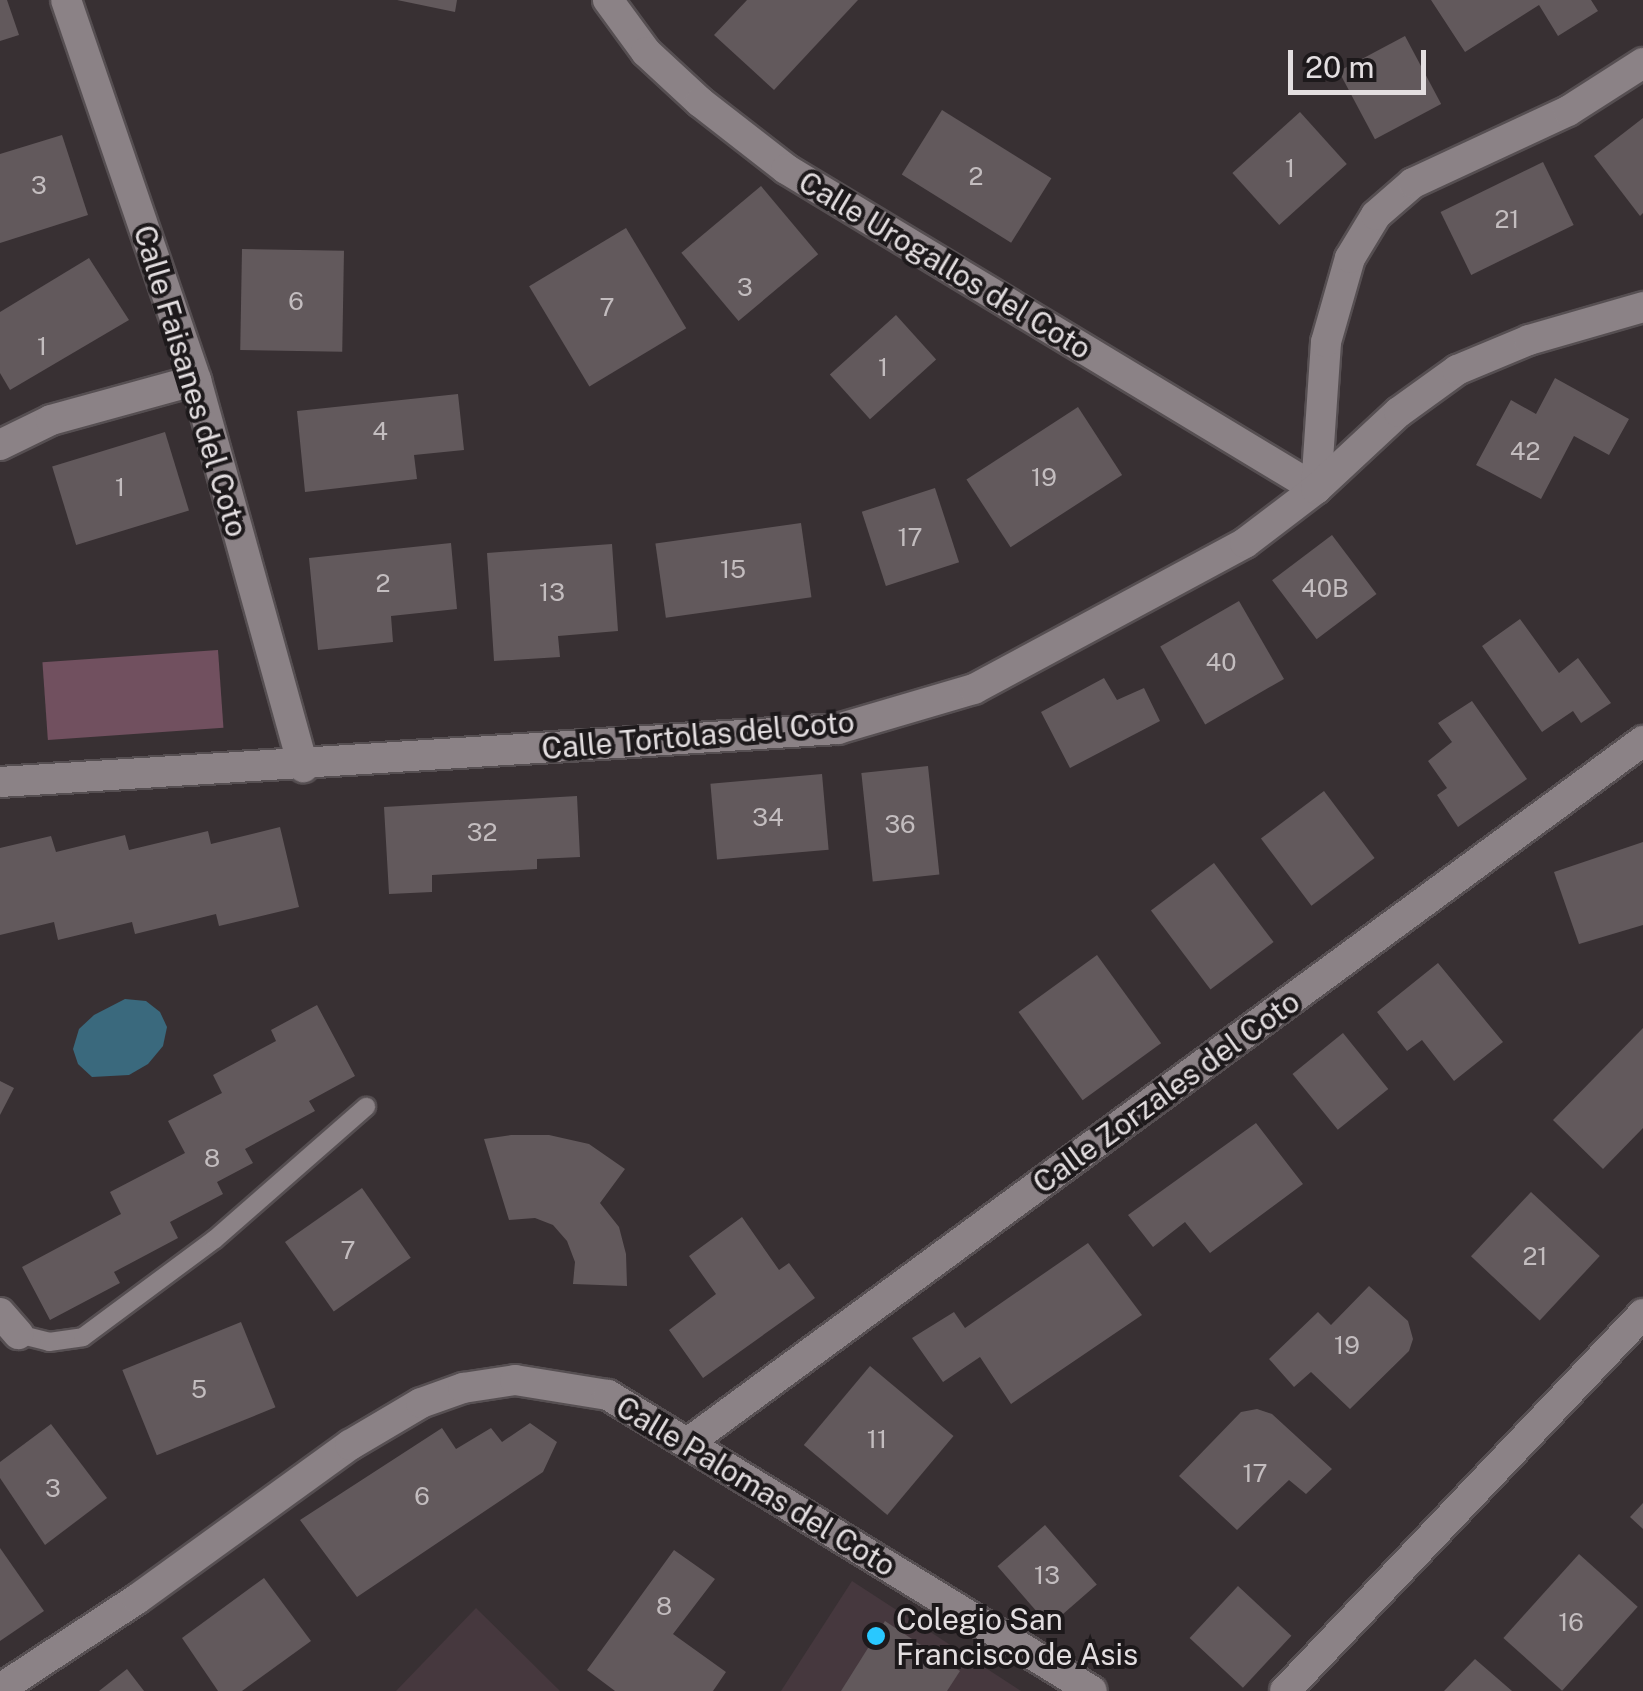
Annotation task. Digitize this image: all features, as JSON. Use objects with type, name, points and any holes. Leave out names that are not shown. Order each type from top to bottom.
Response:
[{"type":"street","name":"Calle Faisanes del Coto","points":[[66,0],[196,380],[302,766]]},
{"type":"street","name":"Calle Urogallos del Coto","points":[[608,0],[646,52],[700,102],[786,169],[1316,489]]},
{"type":"street","points":[[1316,489],[1326,342],[1350,258],[1376,216],[1413,182],[1568,112],[1643,64]]},
{"type":"street","name":"Calle Tortolas del Coto","points":[[0,782],[302,766],[838,729],[974,689],[1245,543],[1316,489],[1399,412],[1457,370],[1529,340],[1643,307]]},
{"type":"street","points":[[0,445],[51,420],[196,380]]},
{"type":"street","name":"Calle Zorzales del Coto","points":[[688,1442],[1643,741]]},
{"type":"street","points":[[1285,1691],[1643,1314]]},
{"type":"street","name":"Calle Palomas del Coto","points":[[0,1689],[137,1600],[350,1445],[421,1403],[463,1388],[516,1380],[558,1384],[608,1396],[1092,1691]]},
{"type":"lane","points":[[9,1324],[49,1342],[83,1336],[214,1240],[366,1107]]},
{"type":"shaded area","points":[[218,650],[223,728],[48,740],[42,662]]},
{"type":"shaded area","name":"Colegio San Francisco de Asis","points":[[852,1581],[1021,1691],[781,1691]]},
{"type":"shaded area","points":[[476,1608],[560,1691],[396,1691]]},
{"type":"water","points":[[125,999],[146,1001],[160,1012],[167,1027],[163,1046],[148,1064],[129,1075],[92,1077],[78,1064],[73,1049],[79,1029],[94,1015]]},
{"type":"building","points":[[0,0],[7,0],[19,35],[0,41]]},
{"type":"building","points":[[397,0],[457,0],[455,12]]},
{"type":"building","points":[[747,0],[858,0],[774,90],[714,35]]},
{"type":"building","points":[[1431,0],[1591,0],[1598,11],[1558,36],[1539,5],[1465,52]]},
{"type":"building","points":[[1405,36],[1441,104],[1375,139],[1339,71]]},
{"type":"building","points":[[942,110],[1051,178],[1011,243],[902,174]]},
{"type":"building","points":[[1300,112],[1347,164],[1279,225],[1232,173]]},
{"type":"building","points":[[1643,118],[1643,213],[1640,216],[1594,156]]},
{"type":"building","points":[[62,135],[88,215],[0,243],[0,154]]},
{"type":"building","points":[[1543,162],[1574,225],[1471,275],[1441,212]]},
{"type":"building","points":[[761,186],[818,254],[739,321],[681,253]]},
{"type":"building","points":[[626,228],[686,328],[589,386],[529,286]]},
{"type":"building","points":[[242,249],[344,251],[342,352],[240,350]]},
{"type":"building","points":[[89,258],[129,320],[10,390],[0,373],[0,312]]},
{"type":"building","points":[[896,315],[936,360],[870,419],[830,375]]},
{"type":"building","points":[[1555,378],[1629,419],[1609,455],[1574,436],[1541,499],[1476,465],[1511,400],[1536,414]]},
{"type":"building","points":[[458,394],[464,450],[414,455],[417,479],[305,492],[297,411]]},
{"type":"building","points":[[1078,407],[1122,475],[1011,547],[966,479]]},
{"type":"building","points":[[165,432],[189,510],[76,545],[52,466]]},
{"type":"building","points":[[935,488],[959,562],[886,586],[862,512]]},
{"type":"building","points":[[801,523],[811,597],[666,618],[655,543]]},
{"type":"building","points":[[1332,535],[1377,594],[1317,639],[1272,580]]},
{"type":"building","points":[[451,543],[457,609],[391,616],[393,642],[318,650],[309,558]]},
{"type":"building","points":[[612,544],[618,631],[558,636],[560,657],[494,661],[487,553]]},
{"type":"building","points":[[1239,601],[1284,679],[1205,724],[1160,646]]},
{"type":"building","points":[[1520,619],[1559,673],[1578,658],[1611,703],[1581,723],[1573,711],[1542,732],[1482,646]]},
{"type":"building","points":[[1104,678],[1117,700],[1144,688],[1160,721],[1070,768],[1041,712]]},
{"type":"building","points":[[1472,701],[1527,779],[1458,827],[1437,795],[1447,788],[1428,761],[1452,742],[1438,723]]},
{"type":"building","points":[[928,766],[939,874],[873,881],[861,773]]},
{"type":"building","points":[[822,774],[829,850],[717,859],[710,784]]},
{"type":"building","points":[[1324,791],[1375,858],[1311,906],[1261,839]]},
{"type":"building","points":[[577,796],[580,857],[537,859],[537,869],[432,875],[432,892],[389,894],[384,807]]},
{"type":"building","points":[[280,827],[299,907],[219,926],[216,914],[135,934],[132,922],[58,940],[54,922],[0,935],[0,848],[51,836],[56,852],[125,835],[129,850],[208,831],[211,844]]},
{"type":"building","points":[[1643,842],[1643,925],[1579,944],[1554,872]]},
{"type":"building","points":[[1214,863],[1274,942],[1210,990],[1151,911]]},
{"type":"building","points":[[1097,955],[1161,1043],[1083,1100],[1019,1012]]},
{"type":"building","points":[[1438,963],[1503,1042],[1454,1081],[1422,1040],[1407,1051],[1377,1012]]},
{"type":"building","points":[[317,1005],[355,1076],[309,1101],[315,1111],[245,1149],[253,1163],[217,1182],[223,1194],[170,1222],[178,1238],[114,1272],[120,1283],[50,1320],[22,1267],[121,1214],[110,1192],[185,1153],[168,1121],[222,1093],[213,1075],[276,1041],[271,1030]]},
{"type":"building","points":[[1643,1028],[1643,1128],[1603,1169],[1553,1120]]},
{"type":"building","points":[[1343,1033],[1388,1089],[1338,1130],[1292,1074]]},
{"type":"building","points":[[0,1081],[14,1088],[0,1115]]},
{"type":"building","points":[[1256,1123],[1303,1184],[1210,1253],[1185,1222],[1153,1247],[1128,1215]]},
{"type":"building","points":[[549,1135],[589,1144],[625,1169],[600,1203],[619,1227],[626,1254],[627,1286],[573,1284],[575,1262],[567,1241],[553,1225],[535,1218],[509,1220],[484,1139]]},
{"type":"building","points":[[362,1188],[411,1258],[334,1312],[285,1242]]},
{"type":"building","points":[[1531,1192],[1600,1256],[1540,1320],[1471,1256]]},
{"type":"building","points":[[742,1217],[779,1270],[789,1263],[815,1298],[703,1378],[669,1330],[716,1294],[689,1256]]},
{"type":"building","points":[[1088,1243],[1142,1315],[1011,1404],[980,1357],[943,1382],[912,1338],[954,1312],[965,1328]]},
{"type":"building","points":[[1369,1286],[1408,1321],[1413,1339],[1409,1351],[1350,1409],[1311,1372],[1294,1387],[1269,1359],[1318,1312],[1331,1325]]},
{"type":"building","points":[[241,1322],[275,1407],[157,1455],[122,1370]]},
{"type":"building","points":[[870,1366],[953,1436],[887,1515],[804,1445]]},
{"type":"building","points":[[1257,1409],[1272,1414],[1332,1469],[1306,1494],[1289,1480],[1237,1530],[1179,1476],[1241,1412]]},
{"type":"building","points":[[530,1423],[557,1442],[543,1472],[357,1597],[300,1520],[442,1428],[456,1449],[491,1428],[502,1442]]},
{"type":"building","points":[[51,1424],[107,1498],[45,1545],[0,1478],[0,1462]]},
{"type":"building","points":[[1643,1503],[1643,1529],[1630,1517]]},
{"type":"building","points":[[1045,1525],[1097,1585],[1049,1626],[997,1566]]},
{"type":"building","points":[[0,1548],[44,1611],[0,1641]]},
{"type":"building","points":[[674,1550],[715,1579],[673,1634],[726,1672],[713,1691],[615,1691],[587,1670]]},
{"type":"building","points":[[1579,1554],[1638,1607],[1562,1691],[1503,1638]]},
{"type":"building","points":[[264,1578],[311,1641],[242,1691],[218,1691],[182,1638]]},
{"type":"building","points":[[1238,1586],[1291,1636],[1243,1688],[1190,1638]]},
{"type":"building","points":[[885,1621],[960,1671],[947,1691],[841,1691]]},
{"type":"building","points":[[1475,1659],[1512,1691],[1444,1691]]},
{"type":"building","points":[[127,1669],[144,1691],[99,1691]]},
{"type":"place","name":"Colegio San Francisco de Asis","points":[[876,1636]]}]
